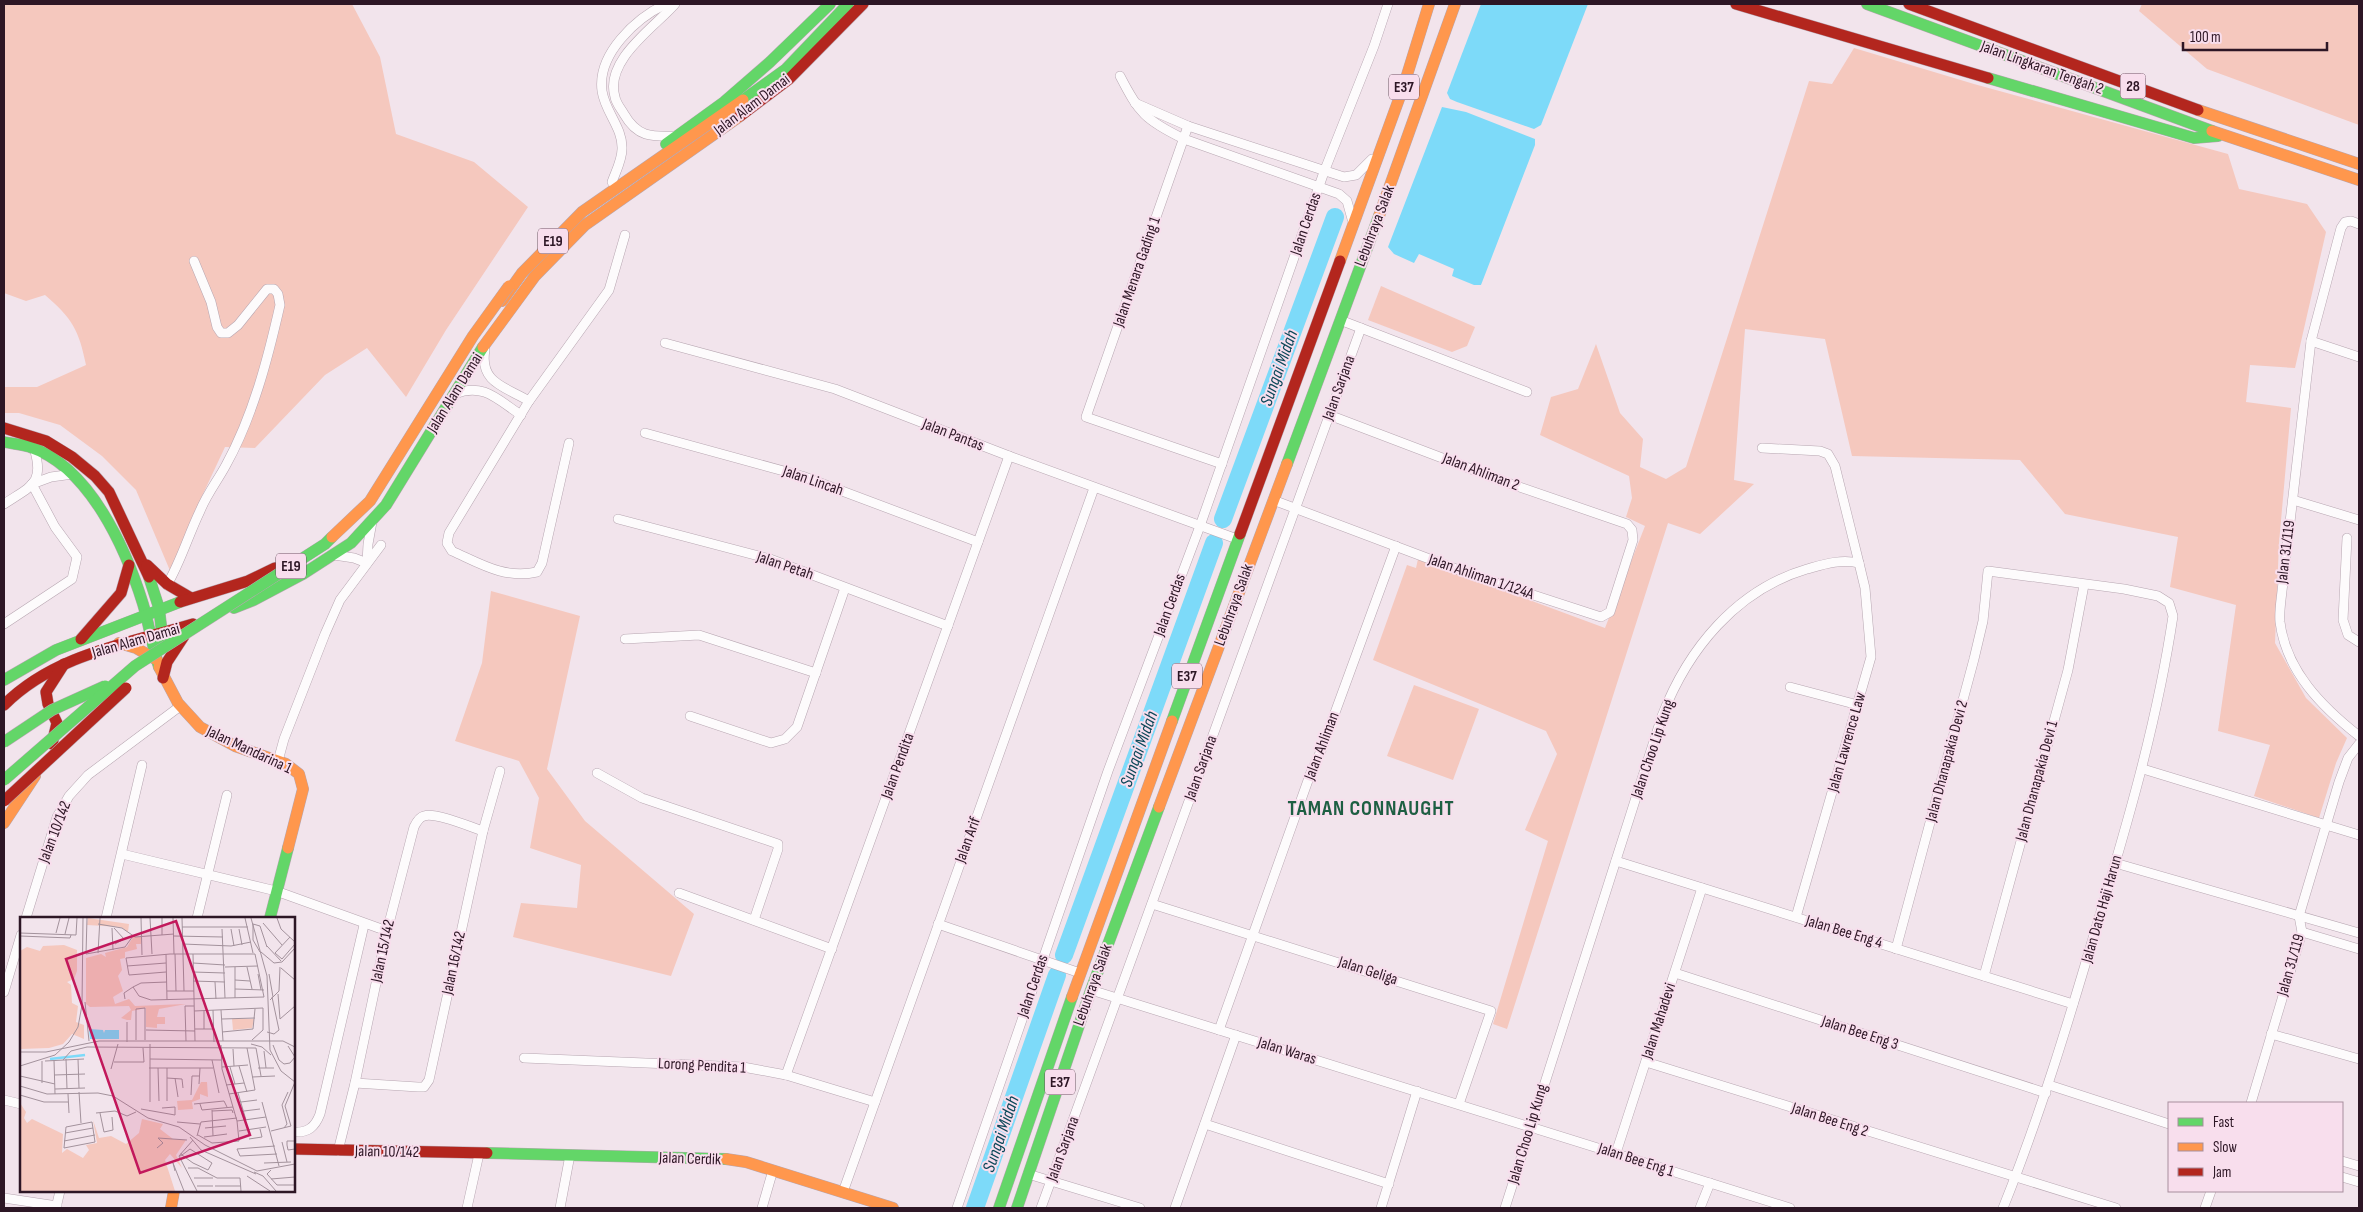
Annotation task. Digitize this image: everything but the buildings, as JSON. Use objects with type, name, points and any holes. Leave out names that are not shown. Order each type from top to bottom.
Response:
[{"type":"main road","name":"Jalan Alam Damai","points":[[4,680],[56,650],[78,641],[191,598],[248,581],[305,552],[340,526],[381,481],[413,433],[489,303],[511,274],[582,202],[724,102],[770,62],[830,4]]},
{"type":"main road","name":"E19","points":[[4,780],[135,666],[325,544],[370,501],[473,336],[519,272],[579,211],[707,124],[783,67],[843,4]]},
{"type":"main road","name":"E19","points":[[4,801],[141,674],[329,546],[373,504],[476,337],[522,273],[582,212],[708,126],[786,69],[848,4]]},
{"type":"main road","name":"Jalan Alam Damai","points":[[4,706],[20,689],[64,664],[118,643],[163,634],[192,625],[254,600],[334,555],[351,543],[386,505],[486,343],[535,276],[585,225],[789,79],[863,4]]},
{"type":"main road","name":"Lebuhraya Salak","points":[[999,1208],[1080,973],[1403,88],[1429,4]]},
{"type":"main road","name":"Lebuhraya Salak","points":[[1017,1208],[1091,990],[1437,60],[1455,4]]},
{"type":"main road","points":[[1736,4],[1750,6],[2168,131],[2194,138],[2226,136]]},
{"type":"main road","name":"Jalan Lingkaran Tengah 2","points":[[1866,4],[2226,136],[2359,180]]},
{"type":"main road","name":"Jalan Lingkaran Tengah 2","points":[[1909,4],[2219,118],[2359,164]]},
{"type":"main road","points":[[4,428],[23,433],[51,445],[86,467],[106,488],[142,558],[157,576],[191,598]]},
{"type":"main road","points":[[4,442],[34,448]]},
{"type":"main road","name":"Jalan Mandarina 1","points":[[34,448],[74,474],[96,503],[129,564],[146,614],[163,678],[179,707],[207,732],[246,751],[278,761],[297,771],[302,780],[303,789],[270,917]]},
{"type":"main road","name":"Jalan Mandarina 1","points":[[142,558],[159,610],[163,634],[163,678]]},
{"type":"main road","points":[[78,641],[121,592],[129,564]]},
{"type":"main road","points":[[163,678],[167,662],[192,625]]},
{"type":"main road","points":[[118,643],[136,648],[157,660]]},
{"type":"main road","points":[[4,823],[25,793],[53,742],[57,723],[46,701],[46,689],[64,664]]},
{"type":"main road","points":[[4,742],[26,725],[78,696],[141,674]]},
{"type":"main road","name":"Jalan 10/142","points":[[295,1149],[480,1154]]},
{"type":"main road","name":"Jalan Cerdik","points":[[480,1154],[716,1158],[746,1162],[893,1208]]},
{"type":"main road","points":[[170,1208],[174,1192]]},
{"type":"street","points":[[612,182],[622,150],[621,138],[606,106],[602,90],[603,74],[610,57],[621,39],[636,22],[666,4]]},
{"type":"street","points":[[675,4],[663,18],[644,32],[631,47],[615,80],[615,98],[630,125],[637,131],[650,136],[678,136]]},
{"type":"street","name":"Jalan Cerdas","points":[[957,1208],[1108,771],[1200,526],[1324,172],[1388,4]]},
{"type":"street","points":[[621,39],[631,47]]},
{"type":"street","points":[[610,57],[622,63]]},
{"type":"street","points":[[1120,76],[1133,102],[1144,115],[1160,128],[1184,139],[1339,194],[1347,201],[1353,224]]},
{"type":"street","points":[[1133,102],[1188,126],[1344,177],[1356,175],[1363,170],[1382,146]]},
{"type":"street","name":"Jalan Menara Gading 1","points":[[1188,126],[1086,417],[1222,464]]},
{"type":"street","name":"Jalan 31/119","points":[[2359,224],[2351,221],[2345,222],[2341,228],[2311,341],[2280,620],[2285,647],[2294,669],[2326,707],[2359,736]]},
{"type":"street","points":[[569,443],[542,563],[537,572],[527,574],[502,573],[452,551],[447,543],[449,532],[529,401],[610,290],[625,234]]},
{"type":"street","points":[[167,584],[179,564],[199,512],[215,480],[226,466],[245,424],[263,368],[280,304],[278,294],[274,288],[267,289],[238,324],[228,333],[221,333],[217,327],[211,302],[194,261]]},
{"type":"street","points":[[1340,320],[1527,392]]},
{"type":"street","name":"Jalan Sarjana","points":[[1041,1208],[1361,328]]},
{"type":"street","points":[[2311,341],[2359,357]]},
{"type":"street","name":"Jalan Pantas","points":[[665,342],[835,388],[1094,488],[1237,539]]},
{"type":"street","points":[[486,343],[483,359],[484,369],[489,378],[529,401]]},
{"type":"street","points":[[455,394],[466,389],[482,390],[521,415]]},
{"type":"street","name":"Jalan Ahliman 2","points":[[1329,415],[1508,483],[1627,524],[1632,530]]},
{"type":"street","name":"Jalan Lincah","points":[[645,433],[802,476],[978,542]]},
{"type":"street","points":[[32,484],[39,469],[34,448]]},
{"type":"street","points":[[1762,448],[1820,451],[1828,454],[1835,466],[1859,563]]},
{"type":"street","name":"Jalan Pendita","points":[[786,1076],[1009,456]]},
{"type":"street","points":[[4,504],[32,484],[51,477],[74,474]]},
{"type":"street","points":[[4,624],[72,579],[77,557],[55,527],[32,484]]},
{"type":"street","name":"Jalan Arif","points":[[843,1192],[1094,488]]},
{"type":"street","name":"Jalan Ahliman 1/124A","points":[[1272,500],[1472,575],[1601,617],[1610,612],[1633,540],[1632,530]]},
{"type":"street","points":[[2292,500],[2359,520]]},
{"type":"street","points":[[367,563],[368,544],[373,519]]},
{"type":"street","name":"Jalan Petah","points":[[618,519],[770,559],[948,626]]},
{"type":"street","points":[[2348,538],[2343,620],[2348,635],[2359,642]]},
{"type":"street","points":[[278,761],[284,739],[340,600],[381,545]]},
{"type":"street","name":"Jalan Ahliman","points":[[1219,1030],[1311,772],[1321,751],[1396,546]]},
{"type":"street","points":[[334,555],[354,558],[367,563]]},
{"type":"street","name":"Jalan Choo Lip Kung","points":[[1505,1208],[1668,702],[1686,665],[1712,629],[1744,600],[1786,575],[1833,562],[1859,563]]},
{"type":"street","name":"Jalan Lawrence Law","points":[[1796,917],[1872,656],[1865,588],[1859,563]]},
{"type":"street","name":"Jalan Dhanapakia Devi 2","points":[[1896,949],[1974,659],[1982,621],[1988,571],[2084,585]]},
{"type":"street","name":"Jalan Dato Haji Harun","points":[[2004,1208],[2048,1089],[2143,769],[2166,663],[2173,616],[2169,603],[2158,596],[2084,585]]},
{"type":"street","name":"Jalan Dhanapakia Devi 1","points":[[1984,976],[2068,670],[2084,585]]},
{"type":"street","points":[[690,716],[771,743],[779,742],[797,727],[845,588]]},
{"type":"street","points":[[625,639],[699,635],[816,672]]},
{"type":"street","points":[[1790,687],[1858,705]]},
{"type":"street","name":"Jalan 10/142","points":[[26,917],[57,817],[69,796],[88,775],[179,707]]},
{"type":"street","name":"Jalan 31/119","points":[[2251,1102],[2302,932],[2299,916],[2348,758],[2359,744]]},
{"type":"street","points":[[106,917],[142,765]]},
{"type":"street","points":[[2143,769],[2359,835]]},
{"type":"street","name":"Jalan 16/142","points":[[355,1083],[424,1087],[429,1080],[483,831],[500,771]]},
{"type":"street","points":[[596,773],[642,798],[774,841],[778,844],[778,849],[754,920]]},
{"type":"street","points":[[197,917],[227,795]]},
{"type":"street","name":"Jalan 15/142","points":[[338,1151],[355,1083],[386,931],[414,827],[419,819],[425,815],[483,831]]},
{"type":"street","points":[[122,854],[276,891],[364,925],[386,931]]},
{"type":"street","name":"Jalan Bee Eng 4","points":[[1616,861],[2073,1004]]},
{"type":"street","points":[[2115,863],[2359,933]]},
{"type":"street","name":"Jalan Mahadevi","points":[[1616,1153],[1702,888]]},
{"type":"street","points":[[679,893],[832,949]]},
{"type":"street","name":"Jalan Geliga","points":[[1152,904],[1491,1011],[1459,1104]]},
{"type":"street","points":[[938,924],[1080,973]]},
{"type":"street","points":[[295,1132],[310,1130],[316,1124],[320,1114],[364,925]]},
{"type":"street","points":[[2302,932],[2359,949]]},
{"type":"street","points":[[4,992],[20,938]]},
{"type":"street","name":"Jalan Bee Eng 3","points":[[1674,973],[2048,1089],[2168,1124]]},
{"type":"street","name":"Jalan Waras","points":[[1091,990],[1483,1111]]},
{"type":"street","points":[[2271,1034],[2359,1059]]},
{"type":"street","points":[[1175,1208],[1236,1035]]},
{"type":"street","name":"Lorong Pendita 1","points":[[524,1058],[743,1067],[786,1076],[875,1102]]},
{"type":"street","name":"Jalan Bee Eng 2","points":[[1646,1062],[2110,1207]]},
{"type":"street","points":[[1381,1208],[1417,1091]]},
{"type":"street","points":[[4,1100],[20,1104]]},
{"type":"street","name":"Jalan Bee Eng 1","points":[[1483,1111],[1790,1208]]},
{"type":"street","points":[[1205,1124],[1389,1184]]},
{"type":"street","points":[[467,1208],[480,1154]]},
{"type":"street","points":[[560,1208],[570,1155]]},
{"type":"street","points":[[2343,1161],[2359,1166]]},
{"type":"street","points":[[762,1208],[773,1170]]},
{"type":"street","points":[[1028,1174],[1140,1208]]},
{"type":"street","points":[[2343,1177],[2359,1182]]},
{"type":"street","points":[[1700,1208],[1710,1183]]},
{"type":"street","points":[[4,1198],[56,1207],[60,1192]]},
{"type":"street","points":[[2205,1208],[2211,1192]]},
{"type":"shaded area","points":[[4,4],[352,4],[380,57],[396,134],[474,162],[528,207],[446,330],[406,397],[367,348],[325,375],[255,448],[225,447],[196,509],[171,573],[136,490],[102,456],[60,425],[19,413],[4,413],[4,387],[37,387],[86,365],[73,326],[62,311],[45,295],[26,301],[4,293]]},
{"type":"shaded area","points":[[2142,4],[2359,4],[2359,125],[2207,69],[2139,11]]},
{"type":"shaded area","points":[[1854,48],[1974,84],[2228,154],[2239,189],[2307,204],[2326,232],[2295,368],[2250,365],[2246,402],[2291,408],[2279,543],[2275,643],[2306,698],[2347,738],[2336,763],[2319,818],[2254,796],[2270,745],[2218,731],[2236,605],[2170,587],[2178,537],[2065,514],[2020,460],[1852,456],[1825,339],[1745,329],[1734,480],[1754,484],[1700,534],[1668,523],[1507,1029],[1493,1024],[1548,841],[1525,830],[1557,754],[1546,731],[1373,660],[1407,565],[1416,568],[1418,559],[1605,628],[1645,526],[1626,517],[1632,498],[1629,476],[1540,435],[1551,397],[1578,389],[1596,344],[1620,413],[1643,439],[1640,467],[1666,479],[1686,467],[1809,81],[1832,84]]},
{"type":"shaded area","points":[[1381,286],[1475,327],[1467,346],[1452,352],[1368,320]]},
{"type":"shaded area","points":[[491,591],[580,616],[547,769],[585,821],[694,914],[671,976],[513,937],[521,903],[577,908],[581,865],[530,848],[539,798],[519,761],[455,741],[482,663]]},
{"type":"shaded area","points":[[1414,685],[1479,709],[1453,780],[1387,756]]},
{"type":"water","points":[[1481,4],[1588,4],[1541,125],[1534,129],[1457,102],[1450,99],[1447,93]]},
{"type":"water","points":[[1442,107],[1466,112],[1535,139],[1535,145],[1481,285],[1474,285],[1452,276],[1454,269],[1419,254],[1414,263],[1394,254],[1388,247]]},
{"type":"waterway","name":"Sungai Midah","points":[[1223,519],[1335,217]]},
{"type":"waterway","name":"Sungai Midah","points":[[1064,955],[1214,543]]},
{"type":"waterway","name":"Sungai Midah","points":[[975,1208],[1057,975]]},
{"type":"traffic: fast","points":[[666,144],[724,102],[770,62],[830,4]]},
{"type":"traffic: fast","points":[[743,100],[786,69],[848,4]]},
{"type":"traffic: fast","points":[[1867,4],[2212,131]]},
{"type":"traffic: fast","points":[[1988,78],[2194,138],[2218,136]]},
{"type":"traffic: fast","points":[[1287,464],[1379,216]]},
{"type":"traffic: fast","points":[[234,608],[254,600],[303,574],[351,543],[386,505],[483,347]]},
{"type":"traffic: fast","points":[[4,442],[27,446],[51,457],[71,472],[103,512],[116,535],[136,582],[159,667]]},
{"type":"traffic: fast","points":[[1172,721],[1240,534]]},
{"type":"traffic: fast","points":[[4,780],[135,666],[325,544],[332,537]]},
{"type":"traffic: fast","points":[[149,577],[159,608],[163,642]]},
{"type":"traffic: fast","points":[[4,680],[56,650],[180,602]]},
{"type":"traffic: fast","points":[[4,742],[52,710],[105,686]]},
{"type":"traffic: fast","points":[[1017,1208],[1091,990],[1159,807]]},
{"type":"traffic: fast","points":[[270,917],[288,848]]},
{"type":"traffic: fast","points":[[999,1208],[1072,997]]},
{"type":"traffic: fast","points":[[487,1153],[726,1159]]},
{"type":"traffic: slow","points":[[1340,261],[1403,88],[1429,4]]},
{"type":"traffic: slow","points":[[1379,216],[1455,4]]},
{"type":"traffic: slow","points":[[502,301],[522,273],[582,212],[743,100]]},
{"type":"traffic: slow","points":[[2198,110],[2359,164]]},
{"type":"traffic: slow","points":[[483,347],[535,276],[585,225],[740,116]]},
{"type":"traffic: slow","points":[[2212,131],[2359,180]]},
{"type":"traffic: slow","points":[[332,537],[370,501],[473,336],[509,286]]},
{"type":"traffic: slow","points":[[1159,807],[1287,464]]},
{"type":"traffic: slow","points":[[119,643],[136,648],[157,660]]},
{"type":"traffic: slow","points":[[159,667],[178,703],[200,727],[235,746],[286,764],[299,774],[303,789],[288,848]]},
{"type":"traffic: slow","points":[[1072,997],[1172,721]]},
{"type":"traffic: slow","points":[[4,823],[35,776]]},
{"type":"traffic: slow","points":[[726,1159],[746,1162],[893,1208]]},
{"type":"traffic: slow","points":[[171,1208],[174,1192]]},
{"type":"traffic: jam","points":[[740,116],[789,79],[863,4]]},
{"type":"traffic: jam","points":[[1736,4],[1988,78]]},
{"type":"traffic: jam","points":[[1909,4],[2198,110]]},
{"type":"traffic: jam","points":[[1240,534],[1340,261]]},
{"type":"traffic: jam","points":[[4,428],[46,441],[72,457],[95,476],[109,492],[149,577]]},
{"type":"traffic: jam","points":[[81,639],[121,593],[129,565]]},
{"type":"traffic: jam","points":[[147,565],[167,584],[191,598]]},
{"type":"traffic: jam","points":[[180,602],[248,581],[275,568]]},
{"type":"traffic: jam","points":[[4,705],[24,688],[69,662],[118,645],[193,624]]},
{"type":"traffic: jam","points":[[163,678],[167,662],[184,636]]},
{"type":"traffic: jam","points":[[52,744],[57,723],[48,704],[46,692],[64,664]]},
{"type":"traffic: jam","points":[[4,801],[126,688]]},
{"type":"traffic: jam","points":[[295,1149],[487,1153]]},
{"type":"district","name":"TAMAN CONNAUGHT","points":[[1371,808]]}]
